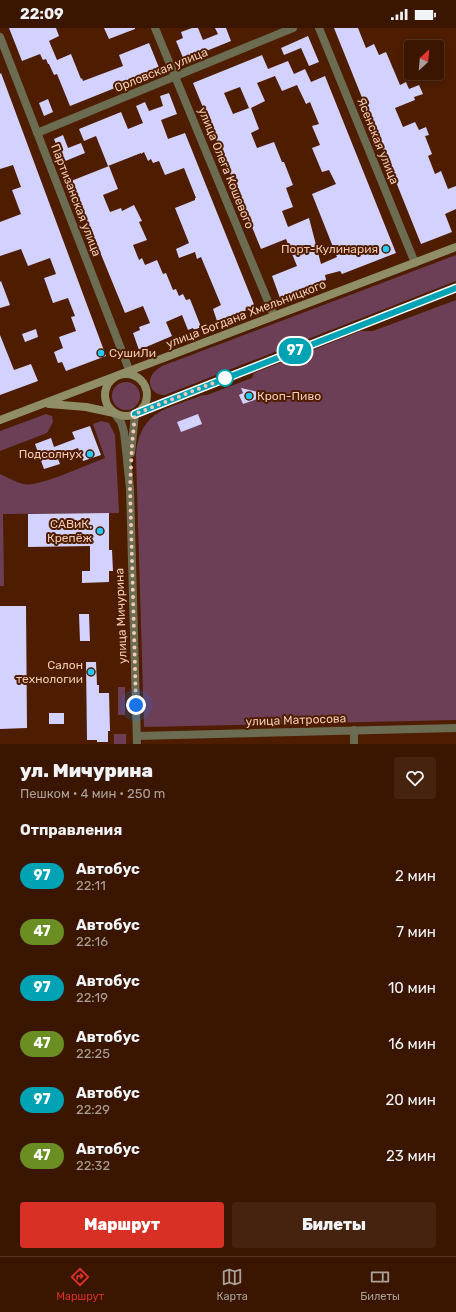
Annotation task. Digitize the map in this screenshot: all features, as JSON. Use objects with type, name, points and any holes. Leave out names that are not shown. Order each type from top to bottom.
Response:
[{"type":"main road","name":"улица Богдана Хмельницкого","points":[[0,420],[130,372],[456,247]]},
{"type":"main road","points":[[135,414],[144,404],[146,398],[144,387],[141,381],[135,377],[125,375],[118,376],[109,383],[106,389],[105,395],[107,405],[114,413],[124,416],[135,414],[456,288]]},
{"type":"main road","name":"улица Богдана Хмельницкого","points":[[44,404],[86,407],[114,413]]},
{"type":"street","name":"улица Олега Кошевого","points":[[155,28],[274,316]]},
{"type":"street","name":"Орловская улица","points":[[37,133],[293,28]]},
{"type":"street","name":"Ясенская улица","points":[[319,28],[415,262]]},
{"type":"street","name":"Партизанская улица","points":[[0,37],[130,372]]},
{"type":"street","name":"улица Мичурина","points":[[114,413],[119,419],[124,432],[130,488]]},
{"type":"street","name":"улица Мичурина","points":[[135,414],[130,488],[137,740]]},
{"type":"street","name":"улица Матросова","points":[[137,740],[354,730],[456,728]]},
{"type":"street","points":[[354,730],[354,744]]},
{"type":"shaded area","points":[[456,255],[456,281],[165,395],[157,394],[152,389],[150,379],[155,371],[162,366]]},
{"type":"shaded area","points":[[456,300],[456,720],[144,727],[136,455],[143,429],[149,420],[167,408],[252,378],[254,373],[361,331],[373,331]]},
{"type":"shaded area","points":[[126,382],[136,386],[140,396],[136,406],[126,410],[116,406],[112,396],[116,386]]},
{"type":"shaded area","points":[[46,414],[52,416],[53,422],[47,433],[0,451],[0,431]]},
{"type":"shaded area","points":[[101,421],[109,423],[115,435],[119,513],[3,514],[4,586],[0,586],[0,474],[23,484],[30,484],[63,475],[105,458],[93,424]]},
{"type":"shaded area","points":[[118,687],[125,687],[125,715],[118,715]]},
{"type":"shaded area","points":[[114,734],[126,734],[126,744],[114,744]]},
{"type":"building","points":[[9,28],[56,28],[59,36],[49,41],[57,60],[71,54],[83,81],[123,66],[119,55],[149,43],[160,70],[70,106],[57,74],[54,75],[46,59],[43,60],[40,54],[22,61]]},
{"type":"building","points":[[104,28],[135,28],[135,29],[109,39]]},
{"type":"building","points":[[192,28],[198,28],[203,40],[218,34],[215,28],[226,28],[231,41],[184,60],[176,41],[183,38],[181,32]]},
{"type":"building","points":[[334,28],[358,28],[366,48],[374,44],[379,55],[386,52],[400,85],[406,82],[409,89],[419,85],[423,94],[414,97],[415,100],[395,108],[403,127],[415,122],[419,130],[426,127],[429,135],[425,136],[432,154],[428,156],[435,174],[441,171],[448,189],[456,186],[456,209],[445,214],[452,232],[421,244]]},
{"type":"building","points":[[308,36],[319,62],[309,66],[301,48],[284,55],[281,48]]},
{"type":"building","points":[[262,55],[268,69],[288,61],[294,74],[305,69],[311,82],[325,76],[396,253],[342,274],[340,271],[325,275],[326,280],[280,298],[272,276],[297,266],[286,239],[261,249],[193,83]],"holes":[[[275,76],[282,91],[297,85],[306,104],[310,102],[319,124],[312,126],[320,145],[312,148],[322,172],[329,170],[336,184],[312,194],[337,257],[321,264],[309,218],[288,227],[282,211],[293,207],[286,188],[293,185],[274,142],[257,148],[251,133],[259,129],[251,108],[265,101],[257,83]],[[240,87],[249,108],[233,114],[224,93]]]},
{"type":"building","points":[[1,73],[106,356],[66,371],[62,362],[58,363],[54,352],[63,348],[59,337],[76,331],[71,317],[75,316],[68,298],[53,303],[44,278],[56,274],[50,258],[28,266],[21,249],[0,256],[0,222],[21,214],[12,190],[21,187],[13,165],[0,169]]},
{"type":"building","points":[[169,93],[177,114],[161,120],[168,139],[185,133],[255,307],[217,321],[213,309],[221,305],[201,257],[197,259],[195,252],[179,258],[176,249],[189,243],[175,208],[195,200],[196,198],[184,168],[165,175],[159,161],[153,163],[151,159],[148,161],[144,152],[108,166],[96,136],[84,141],[79,129],[121,112],[128,129],[143,123],[136,106],[145,102],[149,111],[163,106],[160,96]]},
{"type":"building","points":[[48,99],[53,112],[44,116],[39,103]]},
{"type":"building","points":[[63,135],[68,148],[81,143],[85,153],[63,162],[54,139]]},
{"type":"building","points":[[109,166],[118,189],[103,195],[110,212],[121,208],[122,211],[134,205],[142,221],[139,222],[147,240],[133,245],[139,260],[142,258],[145,265],[157,260],[163,274],[166,273],[173,290],[176,289],[179,296],[183,294],[186,300],[190,299],[201,327],[194,330],[193,328],[188,330],[182,315],[166,322],[172,336],[139,350],[133,333],[140,330],[139,327],[150,323],[143,306],[125,313],[71,181]]},
{"type":"building","points":[[1,281],[10,305],[0,308],[0,282]]},
{"type":"building","points":[[36,329],[38,337],[25,342],[22,334]]},
{"type":"building","points":[[0,335],[14,370],[31,364],[38,381],[0,395]]},
{"type":"building","points":[[241,388],[258,392],[260,398],[243,404],[239,395],[243,393]]},
{"type":"building","points":[[198,414],[202,424],[181,432],[177,422]]},
{"type":"building","points":[[90,426],[101,455],[83,461],[78,448],[57,456],[60,464],[44,469],[35,444],[51,438],[54,447],[75,439],[72,432]]},
{"type":"building","points":[[109,513],[109,550],[112,550],[113,571],[109,571],[109,582],[82,583],[82,571],[90,571],[90,546],[28,547],[28,514]]},
{"type":"building","points":[[0,606],[26,606],[27,728],[0,729]]},
{"type":"building","points":[[79,614],[89,614],[90,641],[80,641]]},
{"type":"building","points":[[86,662],[96,662],[97,685],[99,685],[99,693],[109,693],[110,731],[108,731],[108,742],[87,740]]},
{"type":"building","points":[[49,713],[64,713],[64,724],[49,724]]},
{"type":"bus line","name":"97","points":[[135,414],[456,288]]},
{"type":"place","name":"Порт-Кулинария","points":[[386,249]]},
{"type":"place","name":"СушиЛи","points":[[101,353]]},
{"type":"place","name":"Кроп-Пиво","points":[[249,396]]},
{"type":"place","name":"Подсолнух","points":[[90,454]]},
{"type":"place","name":"САВиК. Крепёж","points":[[100,531]]},
{"type":"place","name":"Салон технологии","points":[[91,672]]},
{"type":"route","points":[[136,705],[130,488],[135,414],[225,378]]}]
